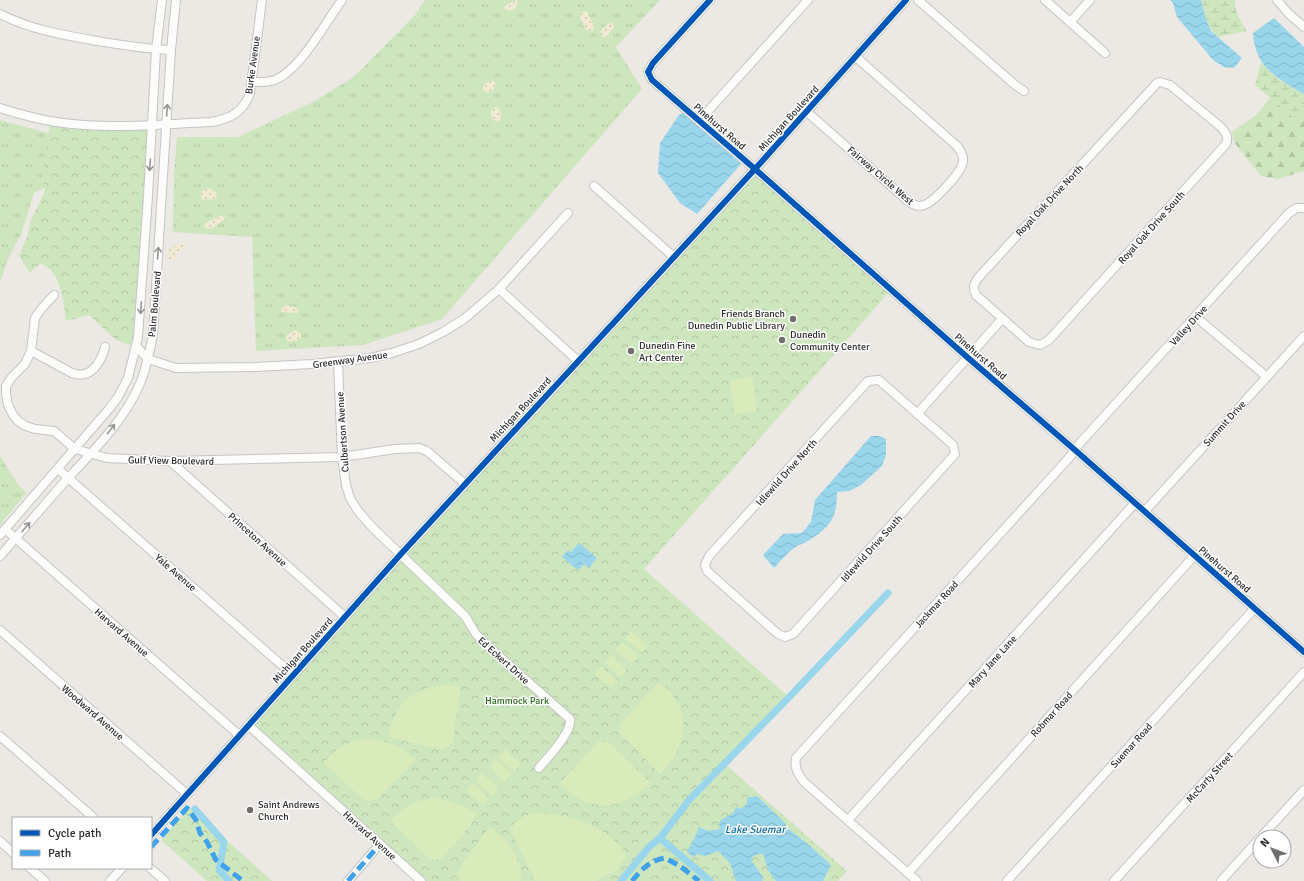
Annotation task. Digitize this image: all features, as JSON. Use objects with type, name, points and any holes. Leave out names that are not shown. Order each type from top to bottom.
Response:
[{"type":"street","name":"Palm Boulevard","points":[[2,532],[58,469],[118,397],[128,378],[136,346],[140,312],[153,125],[156,50],[162,0]]},
{"type":"street","name":"Palm Boulevard","points":[[0,556],[91,454],[118,420],[141,381],[148,359],[153,334],[171,50],[176,0]]},
{"type":"street","name":"Burke Avenue","points":[[0,108],[33,118],[83,125],[153,125],[212,122],[233,116],[241,110],[247,101],[250,92],[262,0]]},
{"type":"street","points":[[252,82],[276,80],[285,74],[310,47],[342,0]]},
{"type":"street","name":"Pinehurst Road","points":[[710,0],[653,63],[648,72],[652,80],[1304,652]]},
{"type":"street","points":[[699,121],[808,0]]},
{"type":"street","name":"Michigan Boulevard","points":[[152,834],[400,555],[807,112],[906,0]]},
{"type":"street","points":[[918,0],[1014,84],[1024,91]]},
{"type":"street","points":[[1045,0],[1105,53]]},
{"type":"street","points":[[1070,22],[1090,0]]},
{"type":"street","points":[[1277,0],[1288,13],[1304,27]]},
{"type":"street","points":[[0,14],[16,22],[40,30],[126,46],[156,50],[171,50]]},
{"type":"street","name":"Fairway Circle West","points":[[807,112],[909,202],[916,206],[924,205],[936,197],[962,167],[964,160],[963,155],[957,146],[856,57]]},
{"type":"street","name":"Royal Oak Drive South","points":[[1002,319],[1029,342],[1040,345],[1045,344],[1226,144],[1226,135],[1222,128],[1170,85],[1160,82],[1157,83]]},
{"type":"street","name":"Royal Oak Drive North","points":[[1002,319],[976,295],[973,289],[974,284],[1157,83]]},
{"type":"street","points":[[594,186],[674,257]]},
{"type":"street","points":[[148,196],[162,197]]},
{"type":"street","name":"Valley Drive","points":[[1075,450],[1289,213],[1297,208],[1304,208]]},
{"type":"street","name":"Greenway Avenue","points":[[136,346],[148,359],[176,368],[255,367],[338,362],[385,355],[419,344],[464,319],[499,289],[568,214]]},
{"type":"street","points":[[499,289],[578,361]]},
{"type":"street","name":"Gulf View Boulevard","points":[[54,295],[42,308],[36,318],[32,351],[25,364],[12,377],[6,386],[8,405],[18,421],[35,429],[54,431],[75,449],[107,458],[170,462],[342,458],[395,449],[419,448],[427,451],[465,484]]},
{"type":"street","points":[[1196,317],[1267,376]]},
{"type":"street","points":[[917,414],[1002,319]]},
{"type":"street","name":"Summit Drive","points":[[1145,511],[1304,336]]},
{"type":"street","points":[[32,351],[72,373],[83,374],[91,371],[97,366],[103,357],[105,347]]},
{"type":"street","name":"Culbertson Avenue","points":[[338,362],[342,458],[350,498],[363,517],[400,555]]},
{"type":"street","name":"Idlewild Drive North","points":[[785,637],[778,634],[707,571],[705,564],[709,556],[868,381],[879,380],[917,414]]},
{"type":"street","name":"Idlewild Drive South","points":[[785,637],[793,634],[955,454],[953,445],[917,414]]},
{"type":"street","name":"Jackmar Road","points":[[848,820],[804,782],[799,776],[795,764],[796,758],[1075,450]]},
{"type":"street","name":"Princeton Avenue","points":[[170,462],[345,617]]},
{"type":"street","name":"Yale Avenue","points":[[58,469],[293,675]]},
{"type":"street","name":"Mary Jane Lane","points":[[848,820],[1135,503]]},
{"type":"street","name":"Harvard Avenue","points":[[2,532],[15,539],[239,735]]},
{"type":"street","name":"Ed Eckert Drive","points":[[400,555],[465,616],[476,634],[490,648],[570,719],[570,724],[566,734],[539,768]]},
{"type":"street","name":"Robmar Road","points":[[908,873],[1195,555]]},
{"type":"street","name":"Suemar Road","points":[[1007,881],[1255,608]]},
{"type":"street","name":"Woodward Avenue","points":[[0,630],[187,794]]},
{"type":"street","name":"McCarty Street","points":[[1114,881],[1304,672]]},
{"type":"street","name":"Harvard Avenue","points":[[248,725],[420,881]]},
{"type":"street","points":[[0,736],[93,817]]},
{"type":"street","points":[[1267,829],[1304,790]]},
{"type":"street","points":[[848,820],[917,881]]},
{"type":"street","points":[[0,841],[12,852]]},
{"type":"street","points":[[348,881],[380,844]]},
{"type":"street","points":[[1221,881],[1252,846]]},
{"type":"street","points":[[31,869],[45,881]]},
{"type":"street","points":[[110,881],[121,869]]},
{"type":"street","points":[[151,869],[165,881]]},
{"type":"green space","points":[[425,0],[660,0],[616,47],[642,89],[442,319],[363,345],[256,351],[252,237],[173,232],[174,172],[177,137],[238,137],[315,101],[355,76],[415,15]]},
{"type":"green space","points":[[1201,0],[1235,0],[1240,20],[1247,31],[1218,37],[1208,24]]},
{"type":"green space","points":[[1261,63],[1278,79],[1304,94],[1304,105],[1293,117],[1255,85]]},
{"type":"green space","points":[[1270,98],[1293,117],[1304,105],[1304,171],[1278,179],[1261,176],[1234,142],[1232,132],[1256,115]]},
{"type":"green space","points":[[0,120],[73,140],[70,175],[34,193],[22,232],[8,259],[0,282]]},
{"type":"green space","points":[[50,124],[149,128],[137,312],[133,346],[116,340],[89,315],[66,321],[60,288],[53,272],[40,264],[30,273],[19,256],[27,237],[31,220],[45,191],[42,175]]},
{"type":"green space","name":"Hammock Park","points":[[755,169],[891,290],[644,569],[790,698],[726,765],[847,871],[838,881],[417,881],[248,725]]},
{"type":"green space","points":[[753,377],[757,412],[734,414],[730,380]]},
{"type":"green space","points":[[0,456],[17,483],[26,493],[0,525]]},
{"type":"green space","points":[[631,631],[648,645],[642,653],[625,639]]},
{"type":"green space","points":[[622,642],[639,656],[632,664],[615,650]]},
{"type":"green space","points":[[611,655],[627,670],[621,677],[604,663]]},
{"type":"green space","points":[[601,666],[618,681],[611,688],[595,674]]},
{"type":"green space","points":[[659,682],[668,690],[677,702],[682,716],[683,725],[681,743],[673,759],[660,774],[619,732],[620,724]]},
{"type":"green space","points":[[448,685],[460,687],[453,742],[443,750],[388,737],[395,715],[408,699],[415,693],[425,689]]},
{"type":"green space","points":[[365,739],[393,744],[416,760],[376,800],[365,801],[324,763],[342,746]]},
{"type":"green space","points":[[608,741],[651,783],[629,799],[605,805],[593,804],[582,800],[571,793],[560,783],[598,742]]},
{"type":"green space","points":[[505,749],[521,764],[514,772],[498,757]]},
{"type":"green space","points":[[495,759],[512,774],[505,782],[489,767]]},
{"type":"green space","points":[[482,773],[499,788],[492,796],[475,781]]},
{"type":"green space","points":[[473,783],[489,798],[483,806],[466,791]]},
{"type":"green space","points":[[435,798],[457,804],[477,815],[460,839],[441,859],[431,860],[391,822],[400,812],[410,805],[422,800]]},
{"type":"green space","points":[[190,807],[272,881],[207,881],[161,840]]},
{"type":"green space","points":[[541,813],[566,816],[590,824],[610,837],[626,856],[616,871],[595,881],[535,881],[510,828],[524,817]]},
{"type":"green space","points":[[489,827],[503,837],[513,850],[519,864],[522,881],[459,881],[456,875]]},
{"type":"sand","points":[[516,0],[518,3],[515,9],[507,11],[504,9],[506,5]]},
{"type":"sand","points":[[584,11],[587,12],[594,27],[592,31],[586,30],[580,19],[581,14]]},
{"type":"sand","points":[[609,23],[613,23],[614,27],[607,36],[603,37],[601,35],[601,30]]},
{"type":"sand","points":[[489,81],[494,81],[496,86],[493,90],[487,93],[482,88],[484,84]]},
{"type":"sand","points":[[496,107],[501,115],[501,119],[498,122],[493,120],[491,114],[493,109]]},
{"type":"sand","points":[[206,188],[215,191],[217,194],[216,199],[204,200],[201,198],[201,192]]},
{"type":"sand","points":[[219,216],[223,216],[223,221],[211,229],[205,228],[205,223]]},
{"type":"sand","points":[[182,242],[186,243],[186,247],[177,253],[174,260],[170,260],[167,255],[169,248]]},
{"type":"sand","points":[[286,305],[295,307],[298,312],[281,312],[282,308]]},
{"type":"sand","points":[[295,330],[301,334],[301,338],[293,342],[287,341],[286,336]]},
{"type":"water","points":[[1170,0],[1201,0],[1211,31],[1242,58],[1234,68],[1224,67],[1213,60],[1177,17],[1173,3]]},
{"type":"water","points":[[1274,18],[1304,47],[1304,94],[1285,83],[1269,71],[1258,55],[1253,33]]},
{"type":"water","points":[[684,112],[741,164],[697,214],[680,203],[658,173],[660,143],[679,115]]},
{"type":"water","points":[[871,436],[880,436],[886,439],[886,455],[882,466],[861,485],[849,491],[837,492],[834,516],[827,526],[816,536],[791,550],[774,568],[763,555],[783,534],[802,533],[811,522],[815,500]]},
{"type":"water","points":[[579,543],[597,558],[589,568],[584,564],[578,570],[562,557],[568,550],[571,552]]},
{"type":"water","name":"Lake Suemar","points":[[757,796],[786,824],[786,827],[831,865],[823,881],[776,881],[768,870],[764,856],[761,853],[753,856],[751,860],[763,877],[762,881],[736,881],[730,863],[718,851],[706,856],[697,854],[693,857],[687,852],[699,827],[708,831],[720,829],[719,824],[721,820],[733,813],[736,807],[740,809],[747,804],[747,798]]},
{"type":"waterway","points":[[621,881],[649,847],[660,838],[690,799],[888,593]]},
{"type":"waterway","points":[[195,809],[224,842],[219,870],[229,881]]},
{"type":"waterway","points":[[660,838],[710,881]]},
{"type":"marked path","points":[[152,846],[187,808],[196,820],[200,833],[207,842],[216,860],[243,881]]},
{"type":"marked path","points":[[348,881],[380,844]]},
{"type":"marked path","points":[[632,881],[642,869],[650,863],[665,858],[680,866],[699,881]]},
{"type":"cycle path","points":[[710,0],[653,63],[648,72],[652,80],[1304,652]]},
{"type":"cycle path","points":[[152,834],[400,555],[755,169],[906,0]]},
{"type":"place","name":"Friends Branch Dunedin Public Library","points":[[793,319]]},
{"type":"place","name":"Dunedin Community Center","points":[[782,340]]},
{"type":"place","name":"Dunedin Fine Art Center","points":[[631,351]]},
{"type":"place","name":"Saint Andrews Church","points":[[250,810]]}]
